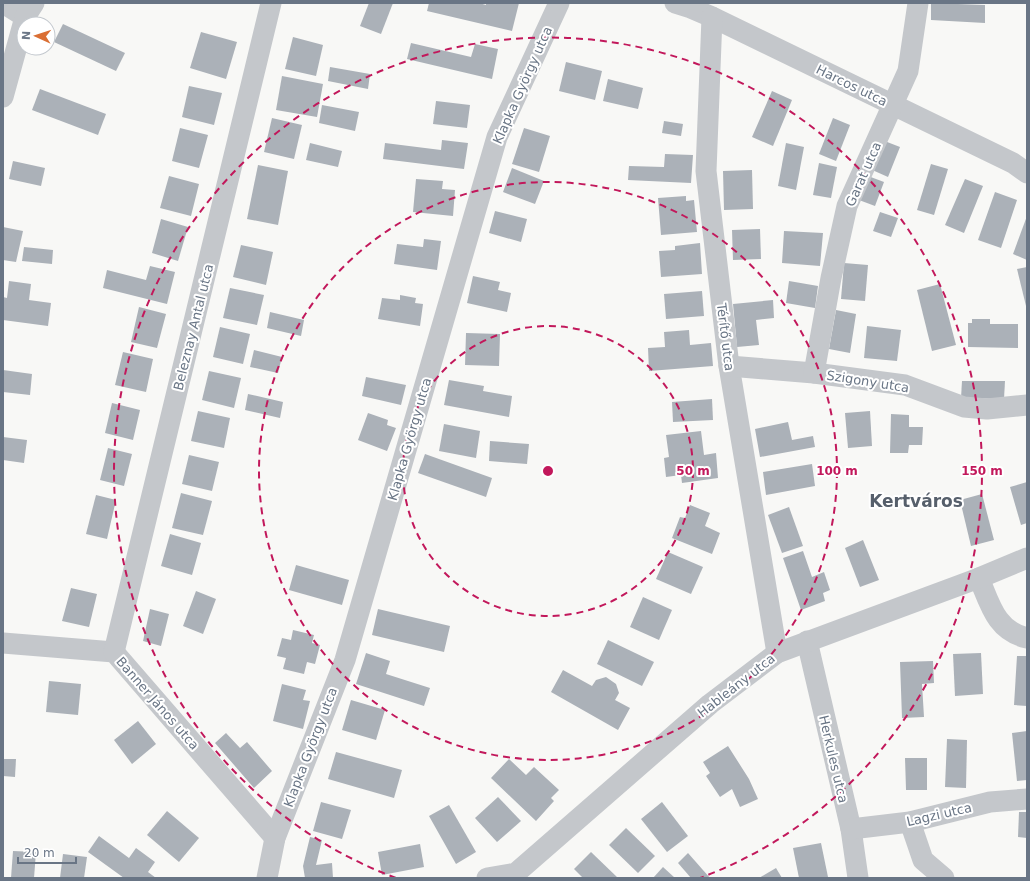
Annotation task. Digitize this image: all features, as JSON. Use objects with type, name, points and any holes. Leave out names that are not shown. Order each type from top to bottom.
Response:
[{"type":"street","points":[[3,3],[30,10],[3,98]]},
{"type":"street","name":"Beleznay Antal utca","points":[[114,652],[271,3]]},
{"type":"street","name":"Klapka György utca","points":[[267,878],[275,838],[344,660],[498,137],[559,3]]},
{"type":"street","name":"Garat utca","points":[[814,373],[831,278],[847,206],[894,105],[908,71],[918,3]]},
{"type":"street","name":"Harcos utca","points":[[686,5],[1013,163],[1027,173]]},
{"type":"street","name":"Térítő utca","points":[[712,17],[706,171],[729,366],[777,653]]},
{"type":"street","name":"Szigony utca","points":[[729,366],[814,373],[905,385],[964,407],[987,409],[1027,405]]},
{"type":"street","name":"Hableány utca","points":[[487,878],[516,873],[710,704],[777,653],[979,578],[1027,558]]},
{"type":"street","points":[[979,578],[999,623],[1017,636],[1027,638]]},
{"type":"street","name":"Herkules utca","points":[[807,641],[851,828],[858,878]]},
{"type":"street","name":"Banner János utca","points":[[3,644],[114,652],[275,838]]},
{"type":"street","name":"Lagzi utca","points":[[851,828],[910,822],[990,802],[1027,799]]},
{"type":"street","points":[[910,822],[923,860],[944,878]]},
{"type":"building","points":[[369,3],[393,3],[381,34],[360,26]]},
{"type":"building","points":[[429,3],[479,3],[486,5],[486,3],[519,3],[512,31],[427,11]]},
{"type":"building","points":[[931,3],[985,5],[985,23],[931,20]]},
{"type":"building","points":[[63,24],[125,53],[116,71],[56,43],[56,38]]},
{"type":"building","points":[[201,32],[237,42],[226,79],[190,68]]},
{"type":"building","points":[[293,37],[323,45],[316,76],[285,69]]},
{"type":"building","points":[[411,43],[471,57],[475,44],[498,49],[492,79],[407,59]]},
{"type":"building","points":[[566,62],[602,71],[595,100],[559,91]]},
{"type":"building","points":[[330,67],[370,74],[368,89],[328,81]]},
{"type":"building","points":[[282,76],[323,84],[317,117],[276,110]]},
{"type":"building","points":[[608,79],[643,88],[638,109],[603,101]]},
{"type":"building","points":[[189,86],[222,93],[214,125],[182,117]]},
{"type":"building","points":[[40,89],[106,114],[98,135],[32,110]]},
{"type":"building","points":[[772,91],[792,100],[773,146],[752,137]]},
{"type":"building","points":[[436,101],[470,105],[467,128],[433,124]]},
{"type":"building","points":[[322,105],[359,112],[355,131],[319,123]]},
{"type":"building","points":[[272,118],[302,125],[294,159],[264,152]]},
{"type":"building","points":[[833,118],[850,125],[836,161],[819,154]]},
{"type":"building","points":[[664,121],[683,124],[681,136],[662,133]]},
{"type":"building","points":[[180,128],[208,135],[199,168],[172,161]]},
{"type":"building","points":[[524,128],[550,136],[539,172],[512,164]]},
{"type":"building","points":[[442,140],[468,143],[464,169],[383,159],[385,143],[441,150]]},
{"type":"building","points":[[882,140],[900,147],[888,177],[870,169]]},
{"type":"building","points":[[310,143],[342,151],[338,167],[306,160]]},
{"type":"building","points":[[786,143],[804,147],[796,190],[778,186]]},
{"type":"building","points":[[665,154],[693,155],[691,183],[628,180],[629,166],[664,167]]},
{"type":"building","points":[[13,161],[45,168],[41,186],[9,179]]},
{"type":"building","points":[[819,163],[837,167],[831,198],[813,195]]},
{"type":"building","points":[[931,164],[948,169],[934,215],[917,210]]},
{"type":"building","points":[[258,165],[288,171],[278,225],[247,219]]},
{"type":"building","points":[[512,168],[544,181],[535,204],[503,192]]},
{"type":"building","points":[[752,170],[753,209],[724,210],[723,171]]},
{"type":"building","points":[[169,176],[199,184],[191,216],[160,208]]},
{"type":"building","points":[[868,176],[884,182],[875,206],[859,200]]},
{"type":"building","points":[[416,179],[443,181],[442,189],[455,190],[453,216],[413,212]]},
{"type":"building","points":[[965,179],[983,186],[964,233],[945,225]]},
{"type":"building","points":[[995,192],[1017,200],[1001,248],[978,240]]},
{"type":"building","points":[[686,196],[686,201],[694,200],[697,232],[661,235],[658,198]]},
{"type":"building","points":[[495,211],[527,219],[521,242],[489,233]]},
{"type":"building","points":[[880,212],[898,218],[891,237],[873,231]]},
{"type":"building","points":[[1027,216],[1027,260],[1013,254]]},
{"type":"building","points":[[161,219],[188,227],[178,261],[152,253]]},
{"type":"building","points":[[3,227],[23,231],[16,262],[3,260]]},
{"type":"building","points":[[760,229],[761,259],[733,260],[732,230]]},
{"type":"building","points":[[784,231],[823,233],[820,266],[782,263]]},
{"type":"building","points":[[424,239],[441,241],[437,270],[394,264],[397,244],[423,247]]},
{"type":"building","points":[[700,243],[702,274],[661,277],[659,251],[675,250],[675,246]]},
{"type":"building","points":[[241,245],[273,252],[266,285],[233,277]]},
{"type":"building","points":[[24,247],[53,250],[52,264],[22,261]]},
{"type":"building","points":[[844,263],[868,265],[865,301],[841,299]]},
{"type":"building","points":[[150,266],[175,272],[167,304],[103,288],[107,270],[146,280]]},
{"type":"building","points":[[1027,267],[1027,306],[1026,306],[1017,269]]},
{"type":"building","points":[[473,276],[500,282],[498,290],[511,293],[507,312],[467,303]]},
{"type":"building","points":[[9,281],[31,284],[29,300],[51,303],[48,326],[3,320],[3,297],[7,298]]},
{"type":"building","points":[[789,281],[818,286],[815,308],[786,303]]},
{"type":"building","points":[[940,284],[956,345],[932,351],[917,290]]},
{"type":"building","points":[[230,288],[264,295],[257,325],[223,318]]},
{"type":"building","points":[[702,291],[704,316],[666,319],[664,294]]},
{"type":"building","points":[[400,295],[416,298],[415,303],[423,304],[420,326],[378,319],[382,298],[400,300]]},
{"type":"building","points":[[773,300],[774,318],[756,320],[759,345],[737,347],[733,304]]},
{"type":"building","points":[[139,307],[166,314],[157,348],[131,342]]},
{"type":"building","points":[[836,310],[856,314],[850,353],[829,349]]},
{"type":"building","points":[[270,312],[304,320],[301,336],[267,328]]},
{"type":"building","points":[[972,319],[990,319],[990,324],[1018,324],[1018,348],[968,347],[968,323],[972,323]]},
{"type":"building","points":[[867,326],[901,330],[897,361],[864,358]]},
{"type":"building","points":[[220,327],[250,334],[243,364],[213,357]]},
{"type":"building","points":[[689,330],[690,345],[711,343],[713,366],[649,371],[648,348],[665,347],[664,332]]},
{"type":"building","points":[[466,333],[500,334],[499,366],[465,365]]},
{"type":"building","points":[[254,350],[282,357],[278,373],[250,367]]},
{"type":"building","points":[[123,352],[153,359],[146,392],[115,385]]},
{"type":"building","points":[[3,370],[32,374],[30,395],[3,392]]},
{"type":"building","points":[[209,371],[241,378],[234,408],[202,400]]},
{"type":"building","points":[[366,377],[406,385],[401,405],[362,396]]},
{"type":"building","points":[[449,380],[484,386],[483,391],[512,396],[509,417],[444,405]]},
{"type":"building","points":[[962,381],[1005,381],[1004,399],[961,398]]},
{"type":"building","points":[[248,394],[283,402],[280,418],[245,410]]},
{"type":"building","points":[[712,399],[713,420],[673,422],[672,402]]},
{"type":"building","points":[[112,403],[140,410],[133,440],[105,433]]},
{"type":"building","points":[[198,411],[230,418],[224,448],[191,441]]},
{"type":"building","points":[[870,411],[872,446],[848,448],[845,413]]},
{"type":"building","points":[[368,413],[388,420],[387,425],[396,428],[387,451],[358,440]]},
{"type":"building","points":[[891,414],[909,415],[909,427],[923,427],[922,445],[909,445],[908,453],[890,453]]},
{"type":"building","points":[[788,422],[792,440],[813,436],[815,447],[760,457],[755,429]]},
{"type":"building","points":[[444,424],[480,431],[476,458],[439,451]]},
{"type":"building","points":[[701,431],[704,455],[716,453],[718,478],[682,483],[681,475],[666,477],[664,458],[669,457],[666,435]]},
{"type":"building","points":[[3,437],[27,440],[24,463],[3,460]]},
{"type":"building","points":[[490,441],[529,444],[527,464],[489,461]]},
{"type":"building","points":[[108,448],[132,454],[124,486],[100,480]]},
{"type":"building","points":[[425,454],[492,478],[486,497],[418,473]]},
{"type":"building","points":[[189,455],[219,462],[212,491],[182,484]]},
{"type":"building","points":[[812,464],[815,486],[766,495],[763,472]]},
{"type":"building","points":[[1027,482],[1027,523],[1021,525],[1010,487]]},
{"type":"building","points":[[181,493],[212,501],[203,535],[172,528]]},
{"type":"building","points":[[982,494],[994,540],[971,546],[960,500]]},
{"type":"building","points":[[96,495],[116,500],[107,539],[86,534]]},
{"type":"building","points":[[690,505],[710,513],[705,526],[720,533],[712,554],[672,538],[680,517],[685,518]]},
{"type":"building","points":[[789,507],[803,546],[782,553],[768,515]]},
{"type":"building","points":[[170,534],[201,543],[192,575],[161,566]]},
{"type":"building","points":[[863,540],[879,580],[860,587],[845,548]]},
{"type":"building","points":[[803,551],[812,577],[824,572],[830,590],[823,593],[825,601],[801,610],[783,558]]},
{"type":"building","points":[[668,552],[703,567],[691,594],[656,579]]},
{"type":"building","points":[[296,565],[349,580],[342,605],[289,590]]},
{"type":"building","points":[[71,588],[97,594],[89,627],[62,621]]},
{"type":"building","points":[[196,591],[216,599],[203,634],[183,626]]},
{"type":"building","points":[[643,597],[672,610],[659,640],[630,627]]},
{"type":"building","points":[[150,609],[169,614],[161,646],[143,641]]},
{"type":"building","points":[[378,609],[450,626],[444,652],[372,635]]},
{"type":"building","points":[[293,630],[314,635],[312,643],[320,645],[315,664],[307,662],[304,674],[283,669],[286,658],[277,656],[282,638],[291,640]]},
{"type":"building","points":[[608,640],[654,662],[642,686],[597,664]]},
{"type":"building","points":[[366,653],[390,661],[386,674],[430,688],[424,706],[356,684]]},
{"type":"building","points":[[981,653],[983,694],[955,696],[953,654]]},
{"type":"building","points":[[1017,656],[1027,656],[1027,706],[1014,705]]},
{"type":"building","points":[[933,661],[934,683],[922,684],[924,717],[902,718],[900,662]]},
{"type":"building","points":[[563,670],[592,686],[596,680],[606,677],[616,684],[619,693],[615,700],[630,708],[618,730],[551,692]]},
{"type":"building","points":[[49,681],[81,684],[78,715],[46,712]]},
{"type":"building","points":[[282,684],[306,690],[303,700],[310,701],[303,729],[273,721]]},
{"type":"building","points":[[351,700],[385,710],[376,740],[342,730]]},
{"type":"building","points":[[138,721],[156,744],[132,764],[114,740]]},
{"type":"building","points":[[1027,731],[1027,780],[1017,781],[1012,733]]},
{"type":"building","points":[[226,733],[240,748],[247,742],[272,771],[254,788],[215,743]]},
{"type":"building","points":[[947,739],[967,740],[966,788],[945,787]]},
{"type":"building","points":[[728,746],[749,779],[758,799],[740,807],[732,789],[720,797],[706,776],[710,773],[703,762]]},
{"type":"building","points":[[336,752],[402,770],[394,798],[328,779]]},
{"type":"building","points":[[905,758],[927,758],[927,790],[906,790]]},
{"type":"building","points":[[3,759],[16,759],[15,777],[3,776]]},
{"type":"building","points":[[509,759],[526,775],[534,767],[559,790],[551,798],[554,801],[536,821],[491,778]]},
{"type":"building","points":[[498,797],[521,821],[497,842],[475,818]]},
{"type":"building","points":[[321,802],[351,810],[342,839],[313,831]]},
{"type":"building","points":[[662,802],[688,836],[667,852],[641,819]]},
{"type":"building","points":[[449,805],[476,852],[456,864],[429,816]]},
{"type":"building","points":[[167,811],[199,838],[179,862],[147,835]]},
{"type":"building","points":[[1019,812],[1027,812],[1027,838],[1018,837]]},
{"type":"building","points":[[626,828],[655,856],[638,873],[609,845]]},
{"type":"building","points":[[99,836],[129,858],[136,848],[155,862],[148,872],[156,878],[124,878],[88,852]]},
{"type":"building","points":[[310,837],[322,840],[316,865],[332,863],[333,878],[305,878],[303,866]]},
{"type":"building","points":[[821,843],[828,877],[799,878],[793,848]]},
{"type":"building","points":[[420,844],[424,867],[382,875],[378,852]]},
{"type":"building","points":[[13,851],[36,852],[34,878],[11,878]]},
{"type":"building","points":[[591,852],[618,878],[583,878],[574,869]]},
{"type":"building","points":[[688,853],[710,878],[691,878],[678,863]]},
{"type":"building","points":[[63,854],[87,857],[84,878],[60,878]]},
{"type":"building","points":[[663,867],[675,878],[653,878]]},
{"type":"building","points":[[776,868],[782,878],[759,878]]},
{"type":"district","name":"Kertváros","points":[[916,501]]}]
